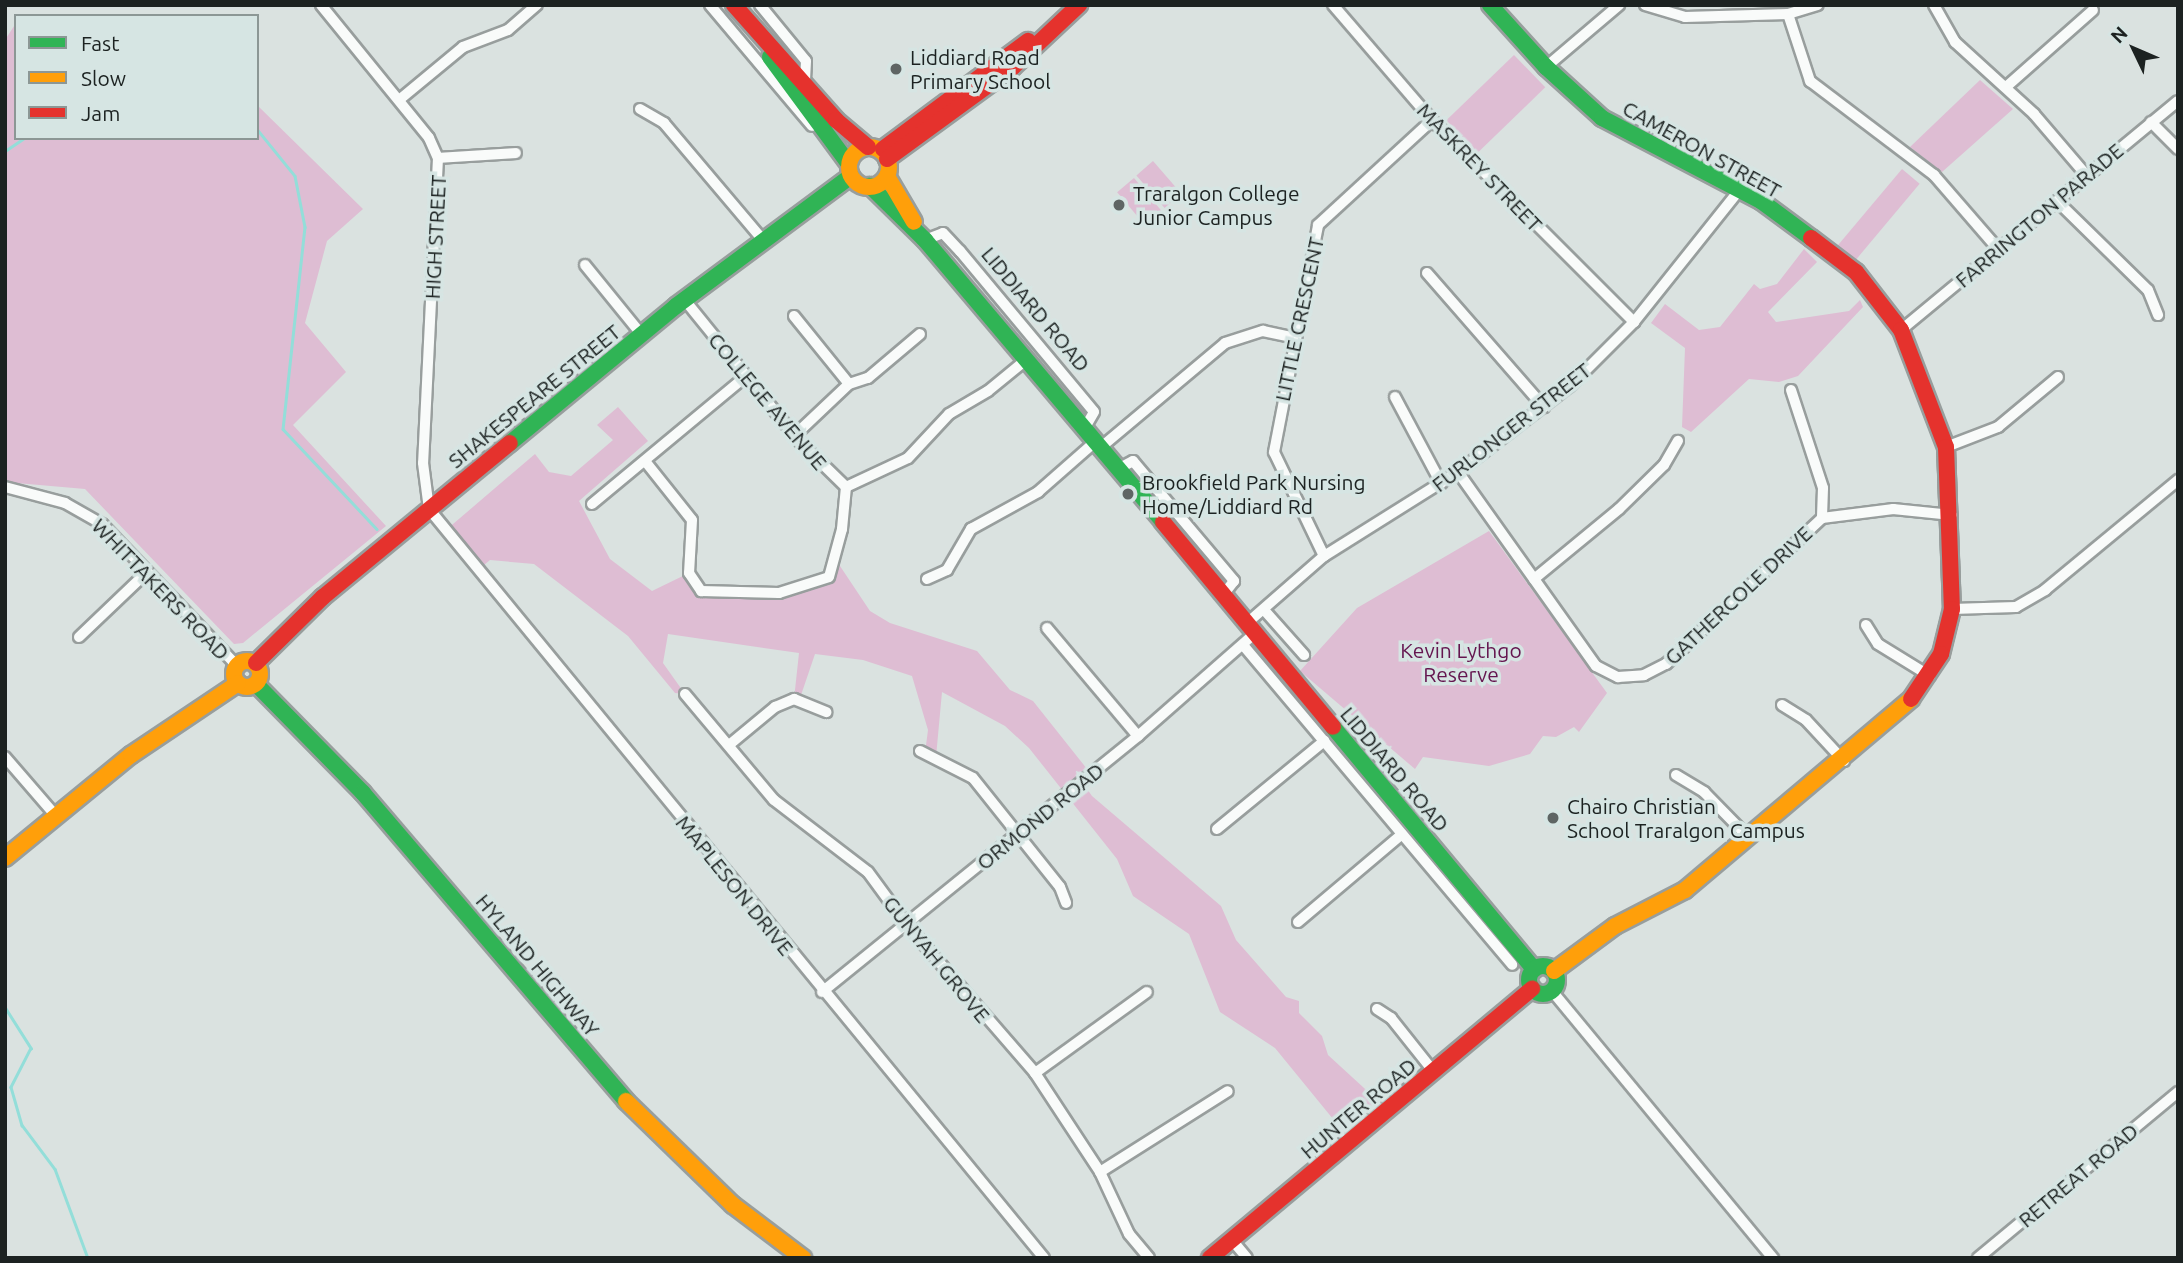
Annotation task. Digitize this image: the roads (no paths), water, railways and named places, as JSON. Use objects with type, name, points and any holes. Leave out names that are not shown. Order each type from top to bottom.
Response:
[{"type":"street","name":"HIGH STREET","points":[[321,5],[436,148],[438,158],[423,463],[429,509]]},
{"type":"street","points":[[399,100],[463,47],[508,30],[537,5]]},
{"type":"street","points":[[710,5],[817,132]]},
{"type":"street","points":[[734,5],[836,120],[879,152],[887,176],[870,186]]},
{"type":"street","points":[[760,5],[806,61],[805,82]]},
{"type":"street","points":[[879,152],[1013,67],[1078,5]]},
{"type":"street","name":"MASKREY STREET","points":[[1333,5],[1432,120],[1634,322]]},
{"type":"street","name":"CAMERON STREET","points":[[1490,5],[1546,67],[1602,118],[1740,189],[1856,272],[1901,330],[1946,447],[1952,514],[1952,609],[1930,676]]},
{"type":"street","points":[[1546,67],[1619,5]]},
{"type":"street","points":[[1645,5],[1685,18],[1788,14],[1818,5]]},
{"type":"street","points":[[1934,5],[1955,43],[2006,88],[2087,176]]},
{"type":"street","points":[[2006,88],[2093,10]]},
{"type":"street","points":[[1788,14],[1810,81],[1934,175],[1998,249]]},
{"type":"street","points":[[746,19],[850,170]]},
{"type":"street","name":"FARRINGTON PARADE","points":[[1901,330],[2178,101]]},
{"type":"street","points":[[640,109],[664,122],[762,239]]},
{"type":"street","name":"LITTLE CRESCENT","points":[[1324,556],[1274,452],[1318,225],[1432,120]]},
{"type":"street","points":[[2151,122],[2178,149]]},
{"type":"street","name":"SHAKESPEARE STREET","points":[[256,663],[323,597],[429,509],[684,299],[850,170],[856,152],[879,152]]},
{"type":"street","points":[[438,158],[516,153]]},
{"type":"street","name":"LIDDIARD ROAD","points":[[850,170],[925,240],[1027,359],[1223,595],[1248,635],[1324,741],[1512,965]]},
{"type":"street","name":"LIDDIARD ROAD","points":[[887,176],[925,240]]},
{"type":"street","name":"FURLONGER STREET","points":[[1248,635],[1265,611],[1324,556],[1441,484],[1544,407],[1634,322],[1740,189]]},
{"type":"street","points":[[2057,201],[2148,290],[2158,315]]},
{"type":"street","name":"LIDDIARD ROAD","points":[[925,240],[943,233],[1041,347],[1094,412],[1084,429]]},
{"type":"street","points":[[585,265],[641,334]]},
{"type":"street","points":[[1427,273],[1544,407]]},
{"type":"street","name":"COLLEGE AVENUE","points":[[684,299],[794,435],[834,480],[846,487],[908,458],[949,414],[988,391],[1027,359]]},
{"type":"street","points":[[794,316],[849,384]]},
{"type":"street","points":[[927,579],[947,570],[971,528],[1038,492],[1225,342],[1263,331],[1295,338]]},
{"type":"street","points":[[794,435],[849,384],[868,378],[920,334]]},
{"type":"street","points":[[592,504],[746,376]]},
{"type":"street","points":[[1946,447],[1998,427],[2058,377]]},
{"type":"street","points":[[1791,390],[1823,488],[1822,518]]},
{"type":"street","points":[[1395,397],[1441,484]]},
{"type":"street","points":[[1534,579],[1619,509],[1664,465],[1678,441]]},
{"type":"street","points":[[645,461],[692,520],[689,573],[701,591],[779,593],[828,577],[842,529],[846,487]]},
{"type":"street","name":"GATHERCOLE DRIVE","points":[[1458,472],[1596,666],[1618,677],[1644,675],[1685,648],[1822,518],[1893,509],[1952,514]]},
{"type":"street","points":[[1952,609],[2017,607],[2046,590],[2178,480]]},
{"type":"street","name":"WHITTAKERS ROAD","points":[[5,487],[82,511],[109,530],[237,666]]},
{"type":"street","name":"MAPLESON DRIVE","points":[[429,509],[822,992],[1044,1258]]},
{"type":"street","points":[[79,637],[147,572]]},
{"type":"street","points":[[1265,611],[1304,655]]},
{"type":"street","points":[[1554,971],[1615,926],[1685,890],[1900,712],[1930,676],[1878,644],[1866,625]]},
{"type":"street","points":[[1047,628],[1138,736]]},
{"type":"street","name":"LIDDIARD ROAD","points":[[1248,635],[1534,969]]},
{"type":"street","name":"ORMOND ROAD","points":[[822,992],[1138,736],[1248,635]]},
{"type":"street","points":[[244,661],[256,663],[261,675],[256,684],[247,687],[238,683],[237,666],[244,661]]},
{"type":"street","points":[[5,858],[131,755],[238,683]]},
{"type":"street","name":"HYLAND HIGHWAY","points":[[256,684],[363,793],[635,1112],[733,1205],[803,1258]]},
{"type":"street","name":"GUNYAH GROVE","points":[[685,694],[774,800],[868,872],[907,925],[1035,1073],[1100,1172],[1129,1234],[1149,1258]]},
{"type":"street","points":[[729,745],[775,707],[794,699],[827,712]]},
{"type":"street","points":[[1782,705],[1806,720],[1844,761]]},
{"type":"street","points":[[1217,829],[1324,741]]},
{"type":"street","points":[[920,751],[973,778],[1060,887],[1066,903]]},
{"type":"street","points":[[5,757],[56,816]]},
{"type":"street","points":[[1676,775],[1704,792],[1749,838]]},
{"type":"street","points":[[1298,922],[1402,834]]},
{"type":"street","points":[[1542,966],[1554,971],[1557,984],[1552,991],[1544,995],[1531,989],[1529,976],[1534,969],[1542,966]]},
{"type":"street","name":"HUNTER ROAD","points":[[1210,1258],[1531,989]]},
{"type":"street","points":[[1552,991],[1773,1258]]},
{"type":"street","points":[[1035,1073],[1147,992]]},
{"type":"street","points":[[1377,1009],[1391,1018],[1434,1072]]},
{"type":"street","points":[[1100,1172],[1227,1091]]},
{"type":"street","name":"RETREAT ROAD","points":[[1978,1258],[2178,1092]]},
{"type":"street","points":[[1233,1240],[1247,1258]]},
{"type":"waterway","points":[[259,131],[295,176],[305,227],[283,429],[377,529]]},
{"type":"waterway","points":[[5,151],[21,140]]},
{"type":"waterway","points":[[5,1007],[31,1048],[11,1087],[22,1125],[55,1169],[88,1258]]},
{"type":"place","name":"Liddiard Road Primary School","points":[[896,69]]},
{"type":"place","name":"Traralgon College Junior Campus","points":[[1119,205]]},
{"type":"place","name":"Brookfield Park Nursing Home/Liddiard Rd","points":[[1128,494]]},
{"type":"place","name":"Chairo Christian School Traralgon Campus","points":[[1553,818]]},
{"type":"park label","name":"Kevin Lythgo Reserve","points":[[1461,662]]}]
